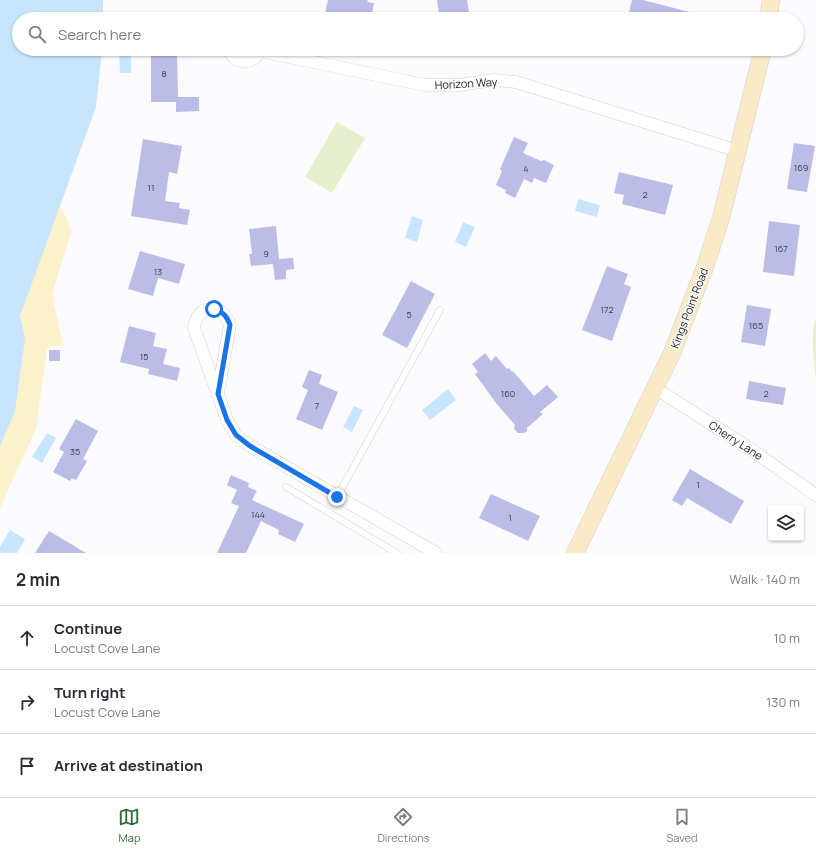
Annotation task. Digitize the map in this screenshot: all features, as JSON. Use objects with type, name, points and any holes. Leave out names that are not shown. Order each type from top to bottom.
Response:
[{"type":"main road","name":"Kings Point Road","points":[[575,553],[672,353],[706,267],[721,218],[761,56]]},
{"type":"street","name":"Horizon Way","points":[[233,56],[234,58],[244,62],[253,59],[255,56]]},
{"type":"street","name":"Horizon Way","points":[[288,56],[426,85],[458,86],[494,80],[516,82],[738,151]]},
{"type":"street","points":[[218,394],[230,325],[227,317],[222,312],[214,309],[206,310],[199,314],[195,320],[194,328],[227,420],[236,435],[250,446],[436,553]]},
{"type":"street","name":"Cherry Lane","points":[[655,388],[746,446],[816,495]]},
{"type":"lane","points":[[337,497],[440,310]]},
{"type":"lane","points":[[286,487],[397,553]]},
{"type":"green space","points":[[337,122],[365,138],[332,193],[305,177]]},
{"type":"green space","points":[[816,319],[816,380],[813,331]]},
{"type":"sand","points":[[98,56],[101,56],[96,107],[60,205],[72,230],[52,294],[63,345],[47,348],[36,429],[0,508],[0,212]]},
{"type":"water","points":[[0,0],[103,0],[103,12],[12,12],[12,56],[101,56],[96,107],[20,316],[25,339],[15,412],[0,446]]},
{"type":"water","points":[[119,56],[131,56],[131,73],[120,73]]},
{"type":"water","points":[[578,199],[600,205],[597,217],[575,211]]},
{"type":"water","points":[[412,216],[423,220],[417,242],[405,238]]},
{"type":"water","points":[[463,222],[475,227],[466,247],[455,242]]},
{"type":"water","points":[[448,389],[456,400],[430,420],[422,410]]},
{"type":"water","points":[[354,406],[363,410],[352,432],[343,427]]},
{"type":"water","points":[[47,433],[56,438],[42,463],[32,457]]},
{"type":"water","points":[[10,530],[25,539],[17,553],[0,553],[0,547]]},
{"type":"building","points":[[328,0],[368,0],[367,2],[374,3],[372,12],[325,12]]},
{"type":"building","points":[[437,0],[467,0],[469,12],[439,12]]},
{"type":"building","points":[[632,0],[643,0],[690,12],[629,12]]},
{"type":"building","points":[[151,56],[177,56],[178,97],[199,97],[199,111],[176,112],[176,102],[151,102]]},
{"type":"building","points":[[514,137],[528,143],[523,153],[554,165],[546,183],[534,178],[532,183],[524,179],[515,198],[505,193],[506,190],[496,185],[502,171],[500,169]]},
{"type":"building","points":[[143,139],[182,146],[177,174],[169,172],[165,201],[180,203],[179,208],[190,210],[187,225],[131,216]]},
{"type":"building","points":[[794,143],[815,146],[807,192],[787,189]]},
{"type":"building","points":[[619,172],[673,185],[665,215],[622,204],[624,195],[614,193]]},
{"type":"building","points":[[769,221],[800,225],[794,276],[763,272]]},
{"type":"building","points":[[276,226],[279,259],[293,258],[294,269],[286,270],[286,279],[275,280],[273,264],[251,266],[249,254],[252,254],[249,229]]},
{"type":"building","points":[[140,251],[185,264],[179,284],[158,278],[153,296],[128,289]]},
{"type":"building","points":[[607,266],[628,274],[624,284],[631,287],[612,341],[582,330]]},
{"type":"building","points":[[411,281],[435,294],[407,348],[382,335]]},
{"type":"building","points":[[747,305],[771,309],[765,346],[741,342]]},
{"type":"building","points":[[129,326],[156,333],[153,346],[167,349],[163,364],[180,368],[177,381],[148,374],[149,369],[120,362]]},
{"type":"building","points":[[49,350],[60,350],[60,361],[49,361]]},
{"type":"building","points":[[485,353],[491,361],[496,356],[507,369],[509,368],[512,372],[513,371],[534,396],[547,385],[558,397],[540,412],[543,414],[527,428],[527,431],[524,433],[518,433],[514,429],[515,425],[496,403],[475,374],[478,372],[472,364]]},
{"type":"building","points":[[309,370],[322,375],[319,384],[338,392],[322,430],[296,419],[308,390],[302,387]]},
{"type":"building","points":[[749,381],[786,388],[783,405],[746,399]]},
{"type":"building","points":[[76,419],[98,431],[83,459],[87,461],[76,480],[72,478],[70,481],[53,472],[64,452],[59,449]]},
{"type":"building","points":[[690,469],[744,501],[731,524],[687,498],[682,506],[672,500]]},
{"type":"building","points":[[231,475],[249,483],[248,487],[257,491],[252,500],[304,524],[295,542],[278,534],[279,530],[261,521],[246,553],[217,553],[239,506],[231,503],[237,490],[227,485]]},
{"type":"building","points":[[491,494],[540,516],[528,541],[479,518]]},
{"type":"building","points":[[49,531],[86,553],[35,553]]},
{"type":"route","points":[[214,309],[222,312],[227,317],[230,325],[218,394],[227,420],[236,435],[250,446],[337,497]]}]
